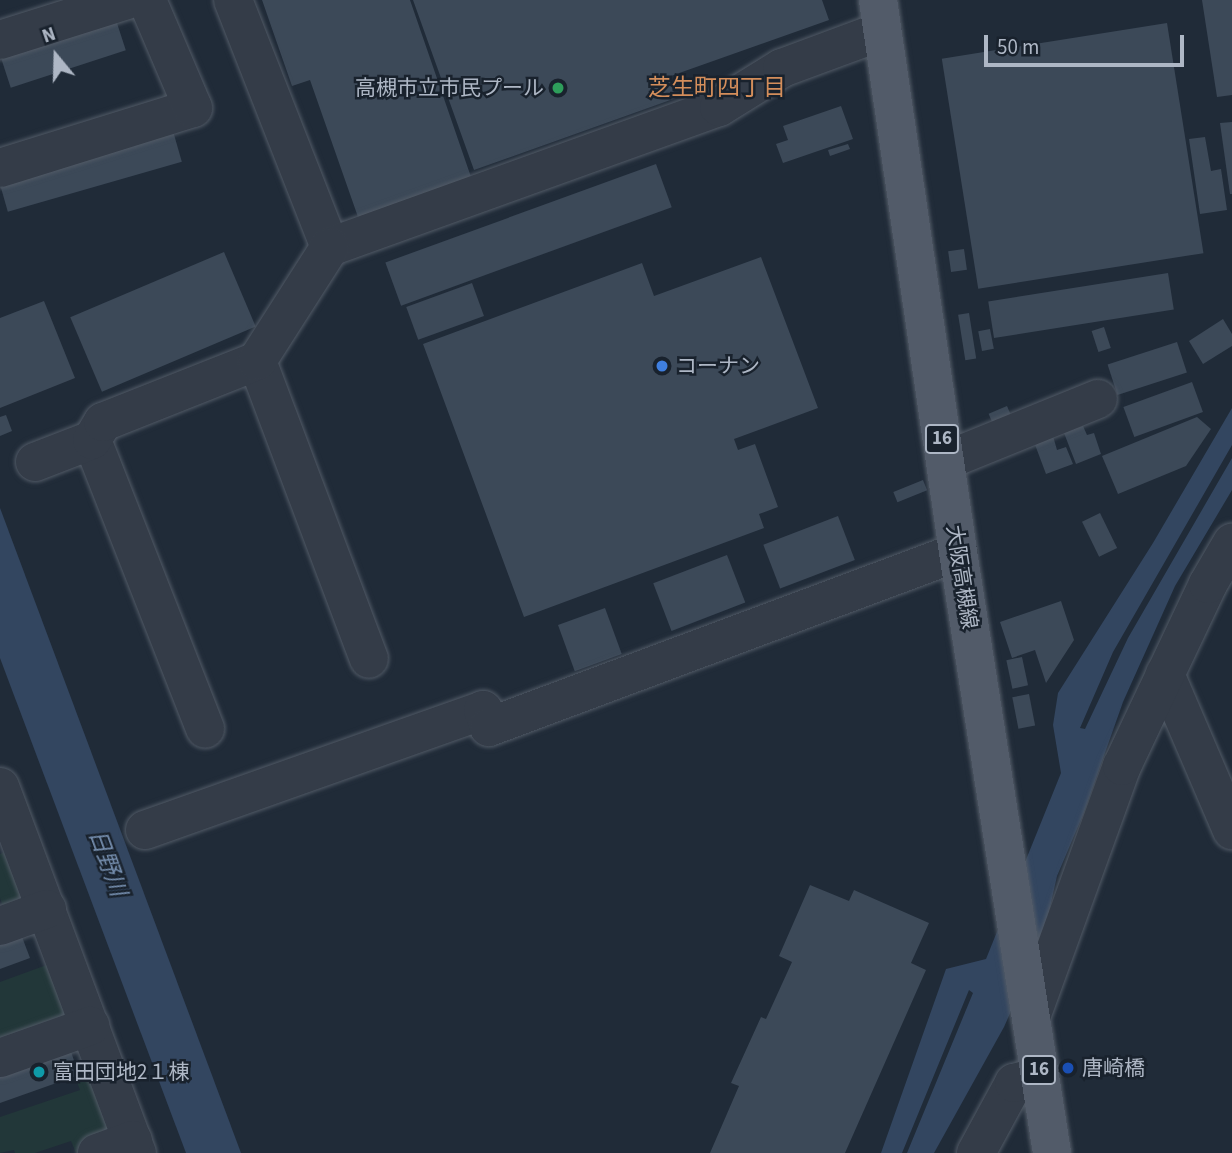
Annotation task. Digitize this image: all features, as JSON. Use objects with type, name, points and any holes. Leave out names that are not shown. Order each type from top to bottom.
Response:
[{"type":"main road","name":"大阪高槻線","points":[[880,16],[958,552],[1052,1153]]},
{"type":"street","points":[[0,40],[127,0]]},
{"type":"street","points":[[0,168],[193,108],[148,0]]},
{"type":"street","points":[[233,0],[330,247]]},
{"type":"street","points":[[35,461],[92,440],[103,422],[257,361],[330,247],[719,107],[782,68],[880,16]]},
{"type":"street","points":[[257,361],[369,659]]},
{"type":"street","points":[[945,461],[1098,399]]},
{"type":"street","points":[[92,440],[205,729]]},
{"type":"street","points":[[1029,1002],[1122,766],[1208,584],[1232,544]]},
{"type":"street","points":[[145,830],[483,710],[489,727],[958,552]]},
{"type":"street","points":[[1165,674],[1232,830]]},
{"type":"street","points":[[4,811],[47,909],[135,1147],[97,1153]]},
{"type":"street","points":[[0,926],[47,909]]},
{"type":"street","points":[[0,1058],[90,1026]]},
{"type":"street","points":[[976,1153],[1014,1083],[1040,1076]]},
{"type":"green space","points":[[11,850],[28,894],[5,913],[0,898],[0,854]]},
{"type":"green space","points":[[52,963],[68,1011],[65,1021],[0,1043],[0,982]]},
{"type":"green space","points":[[94,1075],[113,1129],[107,1141],[76,1153],[71,1141],[35,1153],[15,1153],[14,1150],[0,1153],[0,1117],[80,1090],[77,1082]]},
{"type":"water","points":[[1232,408],[1232,445],[1113,652],[1080,728],[1085,729],[1128,638],[1232,458],[1232,490],[1175,586],[1123,702],[1083,815],[1057,876],[1043,939],[1004,1027],[934,1153],[907,1153],[973,993],[969,990],[902,1153],[881,1153],[946,969],[986,959],[1061,773],[1053,725],[1058,693],[1153,543]]},
{"type":"water","name":"日野川","points":[[0,508],[241,1153],[186,1153],[0,658]]},
{"type":"building","points":[[262,0],[410,0],[471,177],[358,217],[310,80],[292,86]]},
{"type":"building","name":"高槻市立市民プール","points":[[413,0],[822,0],[829,20],[668,77],[676,98],[474,170]]},
{"type":"building","points":[[1202,0],[1232,0],[1232,95],[1217,97]]},
{"type":"building","points":[[115,17],[126,50],[11,88],[0,54]]},
{"type":"building","points":[[1167,23],[1203,253],[978,289],[942,59]]},
{"type":"building","points":[[841,106],[853,139],[783,163],[776,144],[788,140],[783,126]]},
{"type":"building","points":[[1232,122],[1232,194],[1230,194],[1220,123]]},
{"type":"building","points":[[173,131],[182,162],[8,212],[0,181]]},
{"type":"building","points":[[1205,137],[1211,171],[1221,169],[1227,210],[1200,214],[1189,139]]},
{"type":"building","points":[[848,144],[850,149],[830,156],[828,150]]},
{"type":"building","points":[[656,164],[672,207],[401,306],[385,263]]},
{"type":"building","points":[[964,249],[967,270],[951,272],[948,251]]},
{"type":"building","points":[[224,252],[256,327],[102,392],[70,317]]},
{"type":"building","points":[[761,257],[818,408],[734,439],[738,450],[755,444],[778,507],[759,514],[764,528],[524,617],[423,344],[642,263],[654,296]]},
{"type":"building","points":[[1168,273],[1174,310],[994,338],[988,301]]},
{"type":"building","points":[[472,283],[484,316],[418,340],[406,307]]},
{"type":"building","points":[[44,301],[75,378],[0,408],[0,318]]},
{"type":"building","points":[[969,313],[976,358],[965,360],[958,315]]},
{"type":"building","points":[[1223,319],[1232,334],[1232,346],[1203,364],[1189,341]]},
{"type":"building","points":[[1104,327],[1111,348],[1098,352],[1092,331]]},
{"type":"building","points":[[990,329],[994,349],[982,351],[978,331]]},
{"type":"building","points":[[1177,342],[1187,372],[1117,395],[1108,365]]},
{"type":"building","points":[[1192,382],[1203,412],[1134,437],[1123,407]]},
{"type":"building","points":[[1007,406],[1012,418],[994,426],[989,414]]},
{"type":"building","points":[[6,415],[12,431],[0,436],[0,417]]},
{"type":"building","points":[[1197,417],[1211,429],[1186,466],[1118,494],[1102,456]]},
{"type":"building","points":[[1083,426],[1087,435],[1094,433],[1101,454],[1076,464],[1064,433]]},
{"type":"building","points":[[1053,436],[1057,450],[1066,447],[1073,464],[1046,474],[1034,442]]},
{"type":"building","points":[[923,480],[927,490],[897,502],[893,492]]},
{"type":"building","points":[[1100,513],[1117,548],[1099,557],[1082,522]]},
{"type":"building","points":[[838,516],[855,560],[780,589],[763,545]]},
{"type":"building","points":[[727,555],[745,603],[672,631],[653,583]]},
{"type":"building","points":[[1061,601],[1074,640],[1046,683],[1035,650],[1012,658],[1000,622]]},
{"type":"building","points":[[605,608],[622,654],[575,671],[558,625]]},
{"type":"building","points":[[1022,657],[1028,685],[1012,689],[1006,660]]},
{"type":"building","points":[[1029,694],[1035,725],[1018,729],[1012,697]]},
{"type":"building","points":[[810,885],[849,901],[854,890],[929,923],[911,963],[926,970],[845,1153],[710,1153],[739,1086],[731,1083],[761,1017],[766,1019],[792,962],[779,956]]},
{"type":"building","points":[[19,929],[30,958],[0,969],[0,936]]},
{"type":"building","name":"富田団地2１棟","points":[[69,1046],[79,1075],[0,1103],[0,1069]]},
{"type":"place","name":"高槻市立市民プール","points":[[558,88]]},
{"type":"place","name":"コーナン","points":[[662,366]]},
{"type":"place","name":"唐崎橋","points":[[1068,1068]]},
{"type":"place","name":"富田団地2１棟","points":[[39,1072]]},
{"type":"district","name":"芝生町四丁目","points":[[717,88]]}]
